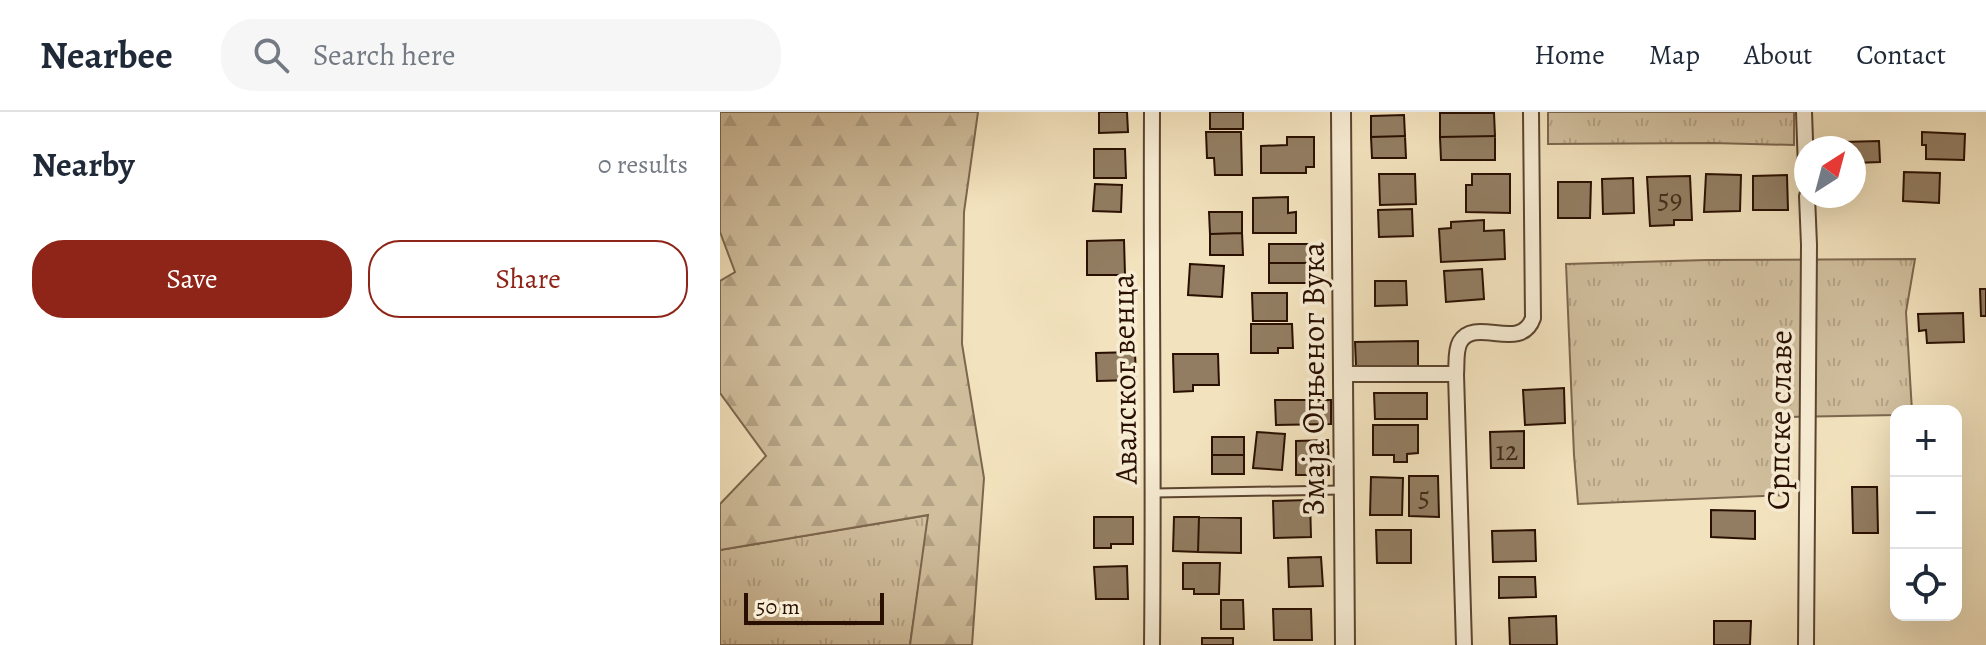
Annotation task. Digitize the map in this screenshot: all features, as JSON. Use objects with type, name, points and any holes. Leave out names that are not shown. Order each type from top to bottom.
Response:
[{"type":"street","name":"Авалског венца","points":[[1152,112],[1152,645]]},
{"type":"street","name":"Змаја Огњеног Вука","points":[[1341,112],[1345,645]]},
{"type":"street","points":[[1464,645],[1456,374],[1458,348],[1466,335],[1520,334],[1530,326],[1533,318],[1531,112]]},
{"type":"street","points":[[1804,112],[1805,136]]},
{"type":"street","name":"Српске славе","points":[[1806,645],[1807,208]]},
{"type":"street","points":[[1344,374],[1456,374]]},
{"type":"lane","points":[[1154,493],[1343,490]]},
{"type":"green space","points":[[720,112],[978,112],[964,212],[962,344],[984,478],[972,645],[910,645],[928,515],[720,550],[720,504],[766,456],[720,393],[720,281],[735,272],[720,232]]},
{"type":"green space","points":[[1548,112],[1794,112],[1794,145],[1548,144]]},
{"type":"green space","points":[[1915,259],[1906,312],[1912,405],[1890,405],[1890,415],[1787,417],[1788,495],[1578,504],[1566,264]]},
{"type":"green space","points":[[929,515],[910,645],[720,645],[720,550]]},
{"type":"building","points":[[1099,112],[1127,112],[1128,132],[1099,133]]},
{"type":"building","points":[[1210,112],[1243,112],[1243,129],[1210,129]]},
{"type":"building","points":[[1440,113],[1494,113],[1495,136],[1440,137]]},
{"type":"building","points":[[1404,115],[1405,136],[1371,137],[1371,116]]},
{"type":"building","points":[[1206,132],[1241,132],[1242,175],[1215,175],[1214,158],[1207,158]]},
{"type":"building","points":[[1922,132],[1965,134],[1964,160],[1926,159]]},
{"type":"building","points":[[1405,136],[1406,158],[1372,158],[1371,137]]},
{"type":"building","points":[[1495,136],[1495,160],[1441,160],[1440,137]]},
{"type":"building","points":[[1287,137],[1314,137],[1314,167],[1306,167],[1306,173],[1261,173],[1261,146],[1287,145]]},
{"type":"building","points":[[1866,141],[1879,141],[1880,162],[1866,163]]},
{"type":"building","points":[[1094,149],[1125,149],[1126,178],[1094,178]]},
{"type":"building","points":[[1904,172],[1940,173],[1939,203],[1903,201]]},
{"type":"building","points":[[1379,174],[1415,174],[1416,204],[1380,205]]},
{"type":"building","points":[[1472,174],[1510,174],[1510,213],[1466,212],[1466,185],[1472,185]]},
{"type":"building","points":[[1706,174],[1741,175],[1740,211],[1704,212]]},
{"type":"building","points":[[1787,175],[1788,210],[1753,210],[1753,176]]},
{"type":"building","points":[[1690,176],[1692,220],[1674,220],[1674,225],[1650,226],[1647,177]]},
{"type":"building","points":[[1633,178],[1634,213],[1603,214],[1602,179]]},
{"type":"building","points":[[1558,182],[1591,182],[1590,218],[1558,218]]},
{"type":"building","points":[[1095,184],[1122,185],[1121,212],[1093,211]]},
{"type":"building","points":[[1288,197],[1288,213],[1296,212],[1296,233],[1253,233],[1253,198]]},
{"type":"building","points":[[1412,209],[1413,236],[1379,237],[1378,210]]},
{"type":"building","points":[[1209,212],[1242,212],[1242,233],[1210,234]]},
{"type":"building","points":[[1484,220],[1484,231],[1504,230],[1505,259],[1441,262],[1439,229],[1451,228],[1451,222]]},
{"type":"building","points":[[1242,233],[1243,255],[1210,255],[1210,234]]},
{"type":"building","points":[[1124,240],[1125,275],[1087,275],[1087,241]]},
{"type":"building","points":[[1269,244],[1312,244],[1312,263],[1269,263]]},
{"type":"building","points":[[1269,263],[1312,263],[1312,283],[1269,283]]},
{"type":"building","points":[[1190,264],[1224,266],[1222,297],[1188,295]]},
{"type":"building","points":[[1482,269],[1484,299],[1446,302],[1444,271]]},
{"type":"building","points":[[1375,281],[1406,281],[1407,305],[1375,306]]},
{"type":"building","points":[[1980,289],[1986,289],[1986,316],[1981,316]]},
{"type":"building","points":[[1252,293],[1287,293],[1287,321],[1253,321]]},
{"type":"building","points":[[1963,313],[1964,342],[1927,343],[1926,330],[1919,331],[1918,314]]},
{"type":"building","points":[[1251,324],[1292,324],[1293,348],[1278,348],[1278,353],[1251,353]]},
{"type":"building","points":[[1418,341],[1418,366],[1356,366],[1355,342]]},
{"type":"building","points":[[1135,352],[1136,380],[1097,381],[1096,353]]},
{"type":"building","points":[[1173,354],[1218,354],[1219,385],[1193,385],[1193,391],[1174,392]]},
{"type":"building","points":[[1564,388],[1565,423],[1525,425],[1523,390]]},
{"type":"building","points":[[1374,393],[1427,393],[1427,419],[1375,419]]},
{"type":"building","points":[[1275,400],[1331,400],[1331,424],[1276,425]]},
{"type":"building","points":[[1373,425],[1418,425],[1418,453],[1407,454],[1407,462],[1394,462],[1394,455],[1373,455]]},
{"type":"building","points":[[1524,431],[1524,468],[1491,468],[1490,432]]},
{"type":"building","points":[[1257,432],[1285,434],[1282,470],[1253,468]]},
{"type":"building","points":[[1212,437],[1244,437],[1244,455],[1212,455]]},
{"type":"building","points":[[1328,440],[1329,475],[1296,475],[1296,441]]},
{"type":"building","points":[[1212,455],[1244,455],[1244,474],[1212,474]]},
{"type":"building","points":[[1409,476],[1438,476],[1439,517],[1409,516]]},
{"type":"building","points":[[1371,477],[1403,478],[1402,515],[1370,515]]},
{"type":"building","points":[[1852,487],[1877,487],[1878,533],[1853,533]]},
{"type":"building","points":[[1310,500],[1311,537],[1274,538],[1273,501]]},
{"type":"building","points":[[1711,510],[1755,511],[1755,539],[1711,537]]},
{"type":"building","points":[[1094,517],[1133,517],[1133,544],[1094,548]]},
{"type":"building","points":[[1174,517],[1199,517],[1198,552],[1173,551]]},
{"type":"building","points":[[1199,517],[1241,518],[1241,553],[1198,552]]},
{"type":"building","points":[[1376,530],[1411,530],[1411,563],[1377,563]]},
{"type":"building","points":[[1535,530],[1536,561],[1493,562],[1492,531]]},
{"type":"building","points":[[1321,557],[1323,586],[1289,587],[1288,558]]},
{"type":"building","points":[[1183,563],[1220,563],[1219,594],[1194,594],[1194,589],[1183,589]]},
{"type":"building","points":[[1127,566],[1128,599],[1096,599],[1094,567]]},
{"type":"building","points":[[1499,577],[1535,577],[1536,597],[1499,598]]},
{"type":"building","points":[[1221,600],[1243,600],[1244,629],[1221,629]]},
{"type":"building","points":[[1273,609],[1311,609],[1312,640],[1274,640]]},
{"type":"building","points":[[1556,616],[1557,645],[1510,645],[1509,618]]},
{"type":"building","points":[[1714,621],[1751,621],[1750,645],[1714,645]]},
{"type":"building","points":[[1202,638],[1233,638],[1233,645],[1202,645]]}]
